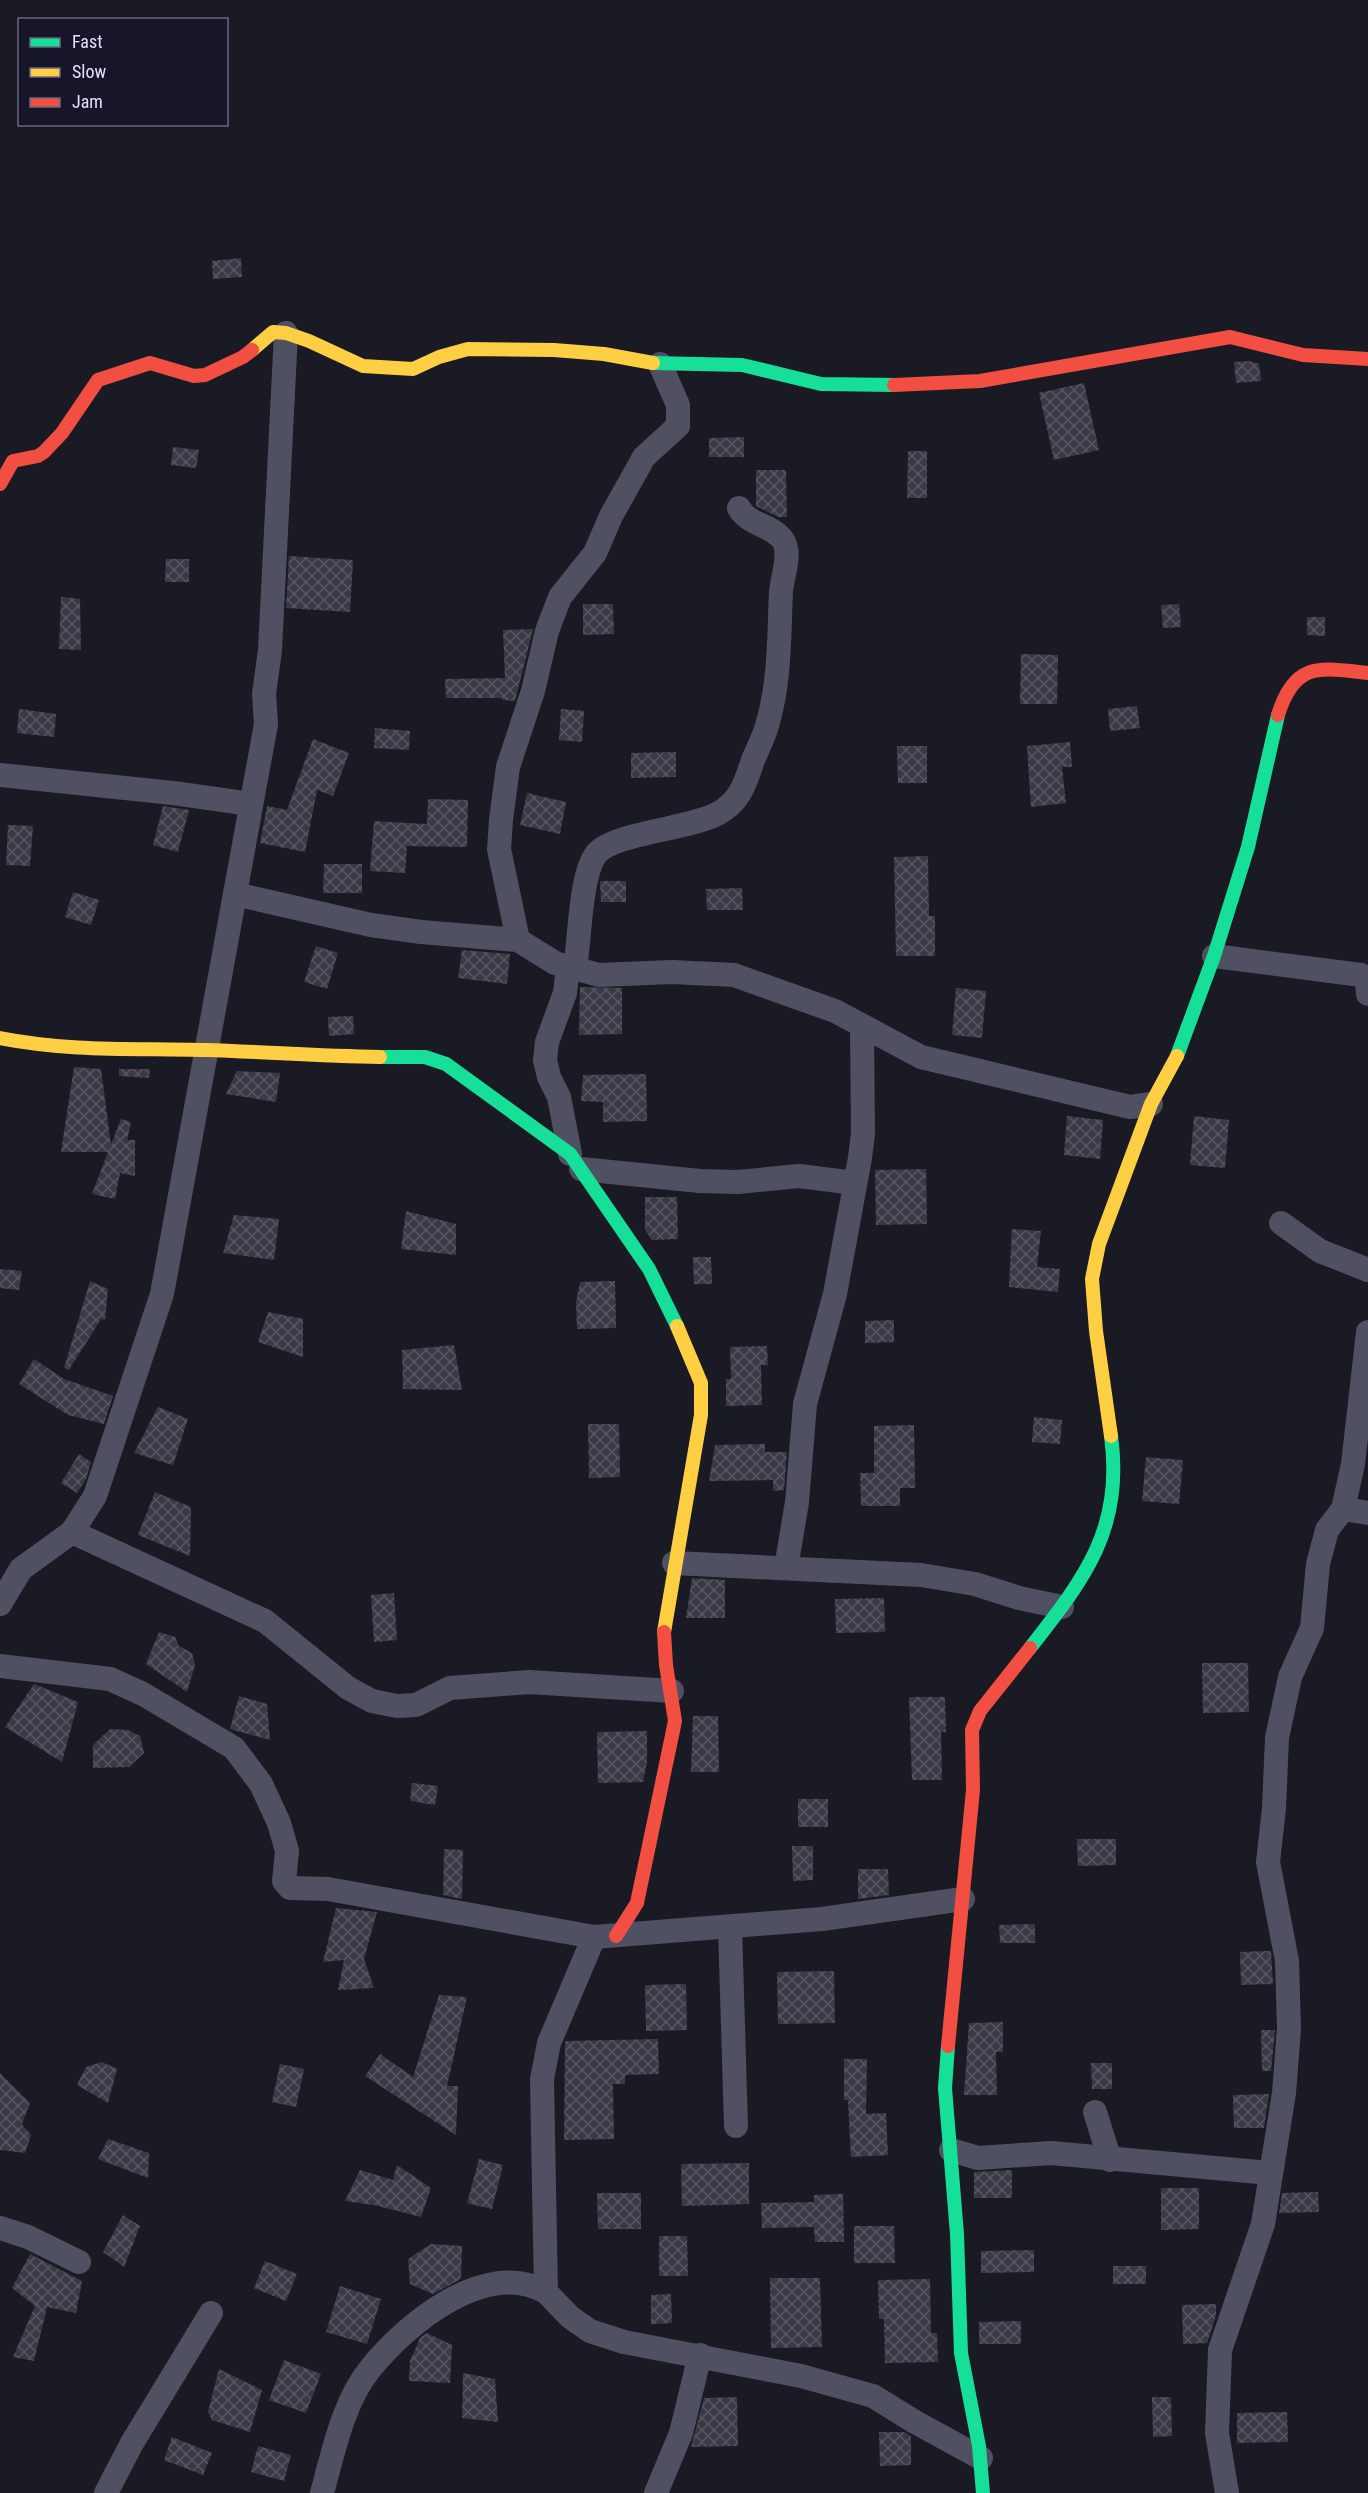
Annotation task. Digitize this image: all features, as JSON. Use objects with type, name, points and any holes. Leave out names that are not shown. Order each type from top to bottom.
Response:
[{"type":"street","points":[[0,483],[14,461],[38,456],[62,433],[98,380],[132,371],[150,363],[194,376],[205,375],[243,357],[273,333],[286,333],[363,366],[413,369],[468,349],[495,349],[604,354],[660,364],[742,365],[821,384],[908,386],[980,381],[1230,337],[1303,355],[1368,359]]},
{"type":"street","points":[[0,1604],[21,1569],[72,1532],[95,1497],[162,1294],[266,724],[264,694],[270,650],[286,333]]},
{"type":"street","points":[[518,940],[499,849],[508,767],[533,691],[547,632],[560,597],[595,553],[644,457],[678,426],[678,405],[660,364]]},
{"type":"street","points":[[576,1162],[562,1106],[549,1077],[545,1060],[547,1042],[565,993],[579,944],[581,910],[590,869],[597,854],[609,844],[689,825],[727,809],[741,796],[768,723],[775,686],[787,550],[784,541],[776,533],[754,523],[742,514],[739,508]]},
{"type":"street","points":[[983,2493],[981,2458],[962,2353],[951,2150],[945,2088],[954,1968],[973,1790],[972,1730],[975,1720],[1062,1607],[1091,1562],[1107,1525],[1115,1463],[1096,1331],[1092,1279],[1099,1244],[1151,1104],[1175,1062],[1214,956],[1248,847],[1262,790],[1270,741],[1284,695],[1307,671],[1323,668],[1368,673]]},
{"type":"street","points":[[0,775],[173,793],[251,804]]},
{"type":"street","points":[[235,894],[371,925],[421,932],[518,940],[555,963],[599,975],[672,972],[734,975],[835,1011],[921,1057],[1130,1107],[1151,1104]]},
{"type":"street","points":[[1214,956],[1361,975],[1367,981],[1368,994]]},
{"type":"street","points":[[786,1568],[797,1502],[805,1404],[835,1294],[863,1133],[862,1027]]},
{"type":"street","points":[[0,1038],[37,1045],[90,1050],[206,1050],[306,1056],[425,1057],[453,1068],[576,1162],[649,1269],[689,1350],[701,1383],[701,1415],[664,1632],[666,1665],[675,1721],[637,1904],[605,1936],[549,2043],[542,2079],[546,2292]]},
{"type":"street","points":[[576,1162],[700,1181],[738,1182],[799,1176],[855,1183]]},
{"type":"street","points":[[1281,1223],[1320,1251],[1368,1270]]},
{"type":"street","points":[[1227,2493],[1217,2433],[1220,2350],[1263,2224],[1284,2092],[1288,2028],[1287,1961],[1268,1862],[1274,1808],[1277,1738],[1290,1677],[1312,1628],[1318,1564],[1327,1530],[1343,1509],[1353,1464],[1368,1332]]},
{"type":"street","points":[[1343,1509],[1368,1513]]},
{"type":"street","points":[[72,1532],[265,1621],[348,1688],[372,1701],[397,1707],[416,1705],[450,1688],[529,1682],[672,1691]]},
{"type":"street","points":[[674,1563],[921,1575],[975,1584],[1019,1598],[1062,1607]]},
{"type":"street","points":[[0,1666],[110,1679],[143,1694],[234,1748],[261,1784],[279,1823],[287,1851],[284,1881],[290,1888],[328,1889],[605,1936],[822,1919],[963,1899]]},
{"type":"street","points":[[730,1926],[736,2126]]},
{"type":"street","points":[[1095,2112],[1110,2160]]},
{"type":"street","points":[[951,2150],[978,2158],[1051,2153],[1270,2173]]},
{"type":"street","points":[[0,2228],[28,2237],[79,2262]]},
{"type":"street","points":[[322,2493],[334,2447],[352,2402],[369,2370],[417,2323],[467,2291],[491,2283],[521,2282],[546,2292],[570,2317],[590,2331],[624,2342],[801,2376],[873,2396],[981,2458]]},
{"type":"street","points":[[106,2493],[142,2426],[211,2313]]},
{"type":"street","points":[[656,2493],[681,2433],[700,2355]]},
{"type":"building","points":[[241,258],[242,277],[213,279],[212,261]]},
{"type":"building","points":[[1249,361],[1259,364],[1261,381],[1236,383],[1234,362]]},
{"type":"building","points":[[1084,383],[1099,450],[1054,460],[1039,393]]},
{"type":"building","points":[[744,437],[744,457],[709,457],[709,438]]},
{"type":"building","points":[[173,447],[199,450],[196,468],[171,465]]},
{"type":"building","points":[[908,451],[927,451],[927,498],[907,498]]},
{"type":"building","points":[[756,470],[786,470],[787,517],[778,517],[756,506]]},
{"type":"building","points":[[289,556],[353,560],[350,612],[286,608]]},
{"type":"building","points":[[166,559],[189,559],[189,582],[165,582]]},
{"type":"building","points":[[61,597],[80,599],[81,650],[59,649]]},
{"type":"building","points":[[583,604],[613,604],[614,634],[583,635]]},
{"type":"building","points":[[1179,604],[1181,627],[1163,628],[1161,605]]},
{"type":"building","points":[[1307,617],[1325,617],[1325,636],[1307,635]]},
{"type":"building","points":[[533,629],[515,701],[502,700],[502,698],[446,698],[445,679],[505,678],[503,630]]},
{"type":"building","points":[[1021,654],[1058,655],[1057,704],[1020,704]]},
{"type":"building","points":[[1137,706],[1140,728],[1110,731],[1108,709]]},
{"type":"building","points":[[19,709],[56,714],[54,737],[17,733]]},
{"type":"building","points":[[561,709],[584,711],[582,742],[559,740]]},
{"type":"building","points":[[375,728],[410,731],[409,750],[374,748]]},
{"type":"building","points":[[313,739],[349,753],[333,796],[317,790],[305,852],[260,843],[267,806],[287,810]]},
{"type":"building","points":[[1070,742],[1072,767],[1062,767],[1066,803],[1031,807],[1027,746]]},
{"type":"building","points":[[897,746],[927,746],[927,783],[898,783]]},
{"type":"building","points":[[676,752],[676,777],[631,778],[631,753]]},
{"type":"building","points":[[527,793],[566,802],[560,834],[520,825]]},
{"type":"building","points":[[428,799],[468,800],[467,847],[407,846],[405,873],[370,871],[374,821],[427,824]]},
{"type":"building","points":[[163,806],[189,810],[178,852],[153,845]]},
{"type":"building","points":[[8,825],[33,826],[30,866],[6,865]]},
{"type":"building","points":[[928,856],[929,916],[935,916],[935,956],[896,956],[894,857]]},
{"type":"building","points":[[324,864],[362,864],[362,893],[323,893]]},
{"type":"building","points":[[600,881],[626,881],[626,902],[601,902]]},
{"type":"building","points":[[742,888],[743,910],[707,910],[706,889]]},
{"type":"building","points":[[73,892],[99,900],[91,925],[65,917]]},
{"type":"building","points":[[316,946],[338,953],[327,989],[304,982]]},
{"type":"building","points":[[462,950],[510,954],[507,984],[458,978]]},
{"type":"building","points":[[580,987],[622,988],[622,1034],[579,1035]]},
{"type":"building","points":[[956,988],[986,991],[982,1038],[952,1035]]},
{"type":"building","points":[[353,1016],[354,1034],[329,1036],[328,1017]]},
{"type":"building","points":[[74,1067],[101,1069],[111,1145],[121,1119],[131,1122],[127,1140],[135,1140],[135,1176],[120,1173],[115,1199],[92,1194],[108,1152],[61,1152]]},
{"type":"building","points":[[119,1069],[150,1069],[149,1078],[119,1076]]},
{"type":"building","points":[[237,1071],[280,1073],[276,1102],[226,1094]]},
{"type":"building","points":[[646,1074],[647,1121],[603,1122],[603,1102],[581,1101],[583,1075]]},
{"type":"building","points":[[1067,1116],[1103,1120],[1100,1159],[1064,1155]]},
{"type":"building","points":[[1194,1116],[1229,1120],[1225,1168],[1190,1165]]},
{"type":"building","points":[[926,1169],[927,1224],[876,1225],[875,1170]]},
{"type":"building","points":[[645,1197],[677,1197],[678,1239],[652,1240],[645,1230]]},
{"type":"building","points":[[406,1211],[456,1224],[456,1255],[401,1249]]},
{"type":"building","points":[[234,1215],[279,1219],[274,1260],[223,1253]]},
{"type":"building","points":[[1012,1229],[1041,1231],[1037,1267],[1060,1269],[1058,1292],[1009,1287]]},
{"type":"building","points":[[693,1257],[711,1257],[712,1284],[694,1284]]},
{"type":"building","points":[[0,1269],[22,1271],[19,1290],[0,1288]]},
{"type":"building","points":[[90,1281],[108,1289],[105,1320],[101,1319],[69,1370],[64,1368]]},
{"type":"building","points":[[615,1281],[616,1328],[577,1329],[576,1303],[580,1282]]},
{"type":"building","points":[[268,1312],[303,1319],[303,1357],[258,1342]]},
{"type":"building","points":[[894,1320],[894,1342],[865,1343],[865,1321]]},
{"type":"building","points":[[454,1345],[462,1390],[403,1389],[402,1350]]},
{"type":"building","points":[[767,1346],[768,1365],[761,1365],[762,1405],[726,1406],[726,1379],[731,1379],[730,1347]]},
{"type":"building","points":[[34,1359],[64,1379],[113,1396],[104,1424],[68,1415],[19,1384]]},
{"type":"building","points":[[158,1407],[188,1419],[173,1465],[134,1453]]},
{"type":"building","points":[[1034,1417],[1062,1420],[1060,1444],[1032,1442]]},
{"type":"building","points":[[588,1424],[619,1424],[620,1477],[589,1478]]},
{"type":"building","points":[[914,1425],[915,1488],[900,1488],[900,1506],[861,1506],[860,1473],[874,1473],[874,1426]]},
{"type":"building","points":[[765,1444],[765,1452],[787,1452],[784,1490],[773,1491],[773,1480],[709,1481],[715,1445]]},
{"type":"building","points":[[79,1454],[91,1462],[86,1479],[77,1493],[61,1483]]},
{"type":"building","points":[[1146,1457],[1183,1460],[1179,1504],[1142,1501]]},
{"type":"building","points":[[155,1492],[191,1507],[190,1556],[138,1535]]},
{"type":"building","points":[[692,1578],[725,1580],[725,1618],[686,1618]]},
{"type":"building","points":[[394,1593],[397,1640],[374,1642],[371,1595]]},
{"type":"building","points":[[884,1598],[885,1632],[836,1633],[835,1599]]},
{"type":"building","points":[[159,1632],[175,1637],[179,1646],[192,1653],[195,1665],[187,1692],[146,1664]]},
{"type":"building","points":[[1202,1663],[1248,1663],[1249,1712],[1203,1713]]},
{"type":"building","points":[[34,1684],[78,1702],[62,1762],[5,1727]]},
{"type":"building","points":[[239,1696],[267,1704],[270,1740],[230,1729]]},
{"type":"building","points":[[909,1697],[945,1697],[946,1732],[941,1732],[942,1780],[912,1780]]},
{"type":"building","points":[[693,1716],[718,1716],[719,1772],[691,1772]]},
{"type":"building","points":[[110,1729],[128,1730],[140,1736],[144,1753],[129,1767],[93,1768],[93,1745]]},
{"type":"building","points":[[647,1731],[647,1762],[643,1782],[598,1783],[597,1732]]},
{"type":"building","points":[[412,1783],[438,1786],[435,1805],[410,1801]]},
{"type":"building","points":[[798,1799],[828,1799],[828,1827],[798,1827]]},
{"type":"building","points":[[1077,1839],[1116,1839],[1116,1865],[1078,1866]]},
{"type":"building","points":[[792,1846],[813,1846],[813,1880],[793,1881]]},
{"type":"building","points":[[444,1849],[463,1850],[462,1899],[443,1895]]},
{"type":"building","points":[[858,1869],[888,1869],[889,1895],[858,1899]]},
{"type":"building","points":[[336,1908],[377,1912],[364,1959],[374,1988],[338,1990],[344,1960],[323,1962]]},
{"type":"building","points":[[1035,1924],[1035,1943],[1000,1943],[999,1925]]},
{"type":"building","points":[[1271,1951],[1273,1984],[1241,1985],[1240,1952]]},
{"type":"building","points":[[834,1971],[835,2023],[778,2024],[777,1972]]},
{"type":"building","points":[[686,1984],[687,2030],[646,2031],[645,1985]]},
{"type":"building","points":[[439,1995],[467,1997],[447,2086],[458,2086],[456,2135],[365,2076],[380,2054],[413,2077]]},
{"type":"building","points":[[1003,2022],[1003,2052],[996,2052],[997,2095],[964,2095],[969,2023]]},
{"type":"building","points":[[1261,2030],[1275,2030],[1271,2071],[1262,2071]]},
{"type":"building","points":[[658,2039],[659,2074],[625,2075],[625,2084],[613,2084],[614,2139],[564,2140],[565,2041]]},
{"type":"building","points":[[844,2059],[867,2059],[866,2114],[886,2113],[888,2155],[851,2157],[848,2100],[844,2100]]},
{"type":"building","points":[[102,2062],[117,2069],[108,2103],[77,2085],[86,2067]]},
{"type":"building","points":[[1091,2063],[1112,2063],[1112,2089],[1092,2089]]},
{"type":"building","points":[[280,2064],[304,2069],[296,2107],[272,2102]]},
{"type":"building","points":[[0,2073],[30,2103],[22,2124],[31,2135],[25,2153],[0,2150]]},
{"type":"building","points":[[1269,2094],[1264,2128],[1234,2128],[1233,2095]]},
{"type":"building","points":[[108,2139],[149,2153],[148,2178],[98,2159]]},
{"type":"building","points":[[479,2159],[503,2165],[492,2209],[467,2203]]},
{"type":"building","points":[[749,2163],[749,2204],[682,2206],[681,2164]]},
{"type":"building","points":[[397,2165],[431,2188],[421,2217],[374,2205],[345,2201],[360,2170],[393,2180]]},
{"type":"building","points":[[1012,2170],[1012,2198],[974,2198],[974,2172]]},
{"type":"building","points":[[1161,2188],[1199,2188],[1199,2229],[1161,2230]]},
{"type":"building","points":[[1318,2192],[1319,2212],[1279,2213],[1282,2193]]},
{"type":"building","points":[[597,2193],[641,2193],[641,2229],[598,2229]]},
{"type":"building","points":[[843,2194],[844,2242],[815,2242],[814,2227],[762,2228],[761,2203],[814,2202],[814,2195]]},
{"type":"building","points":[[123,2215],[140,2226],[124,2267],[103,2252]]},
{"type":"building","points":[[854,2226],[894,2226],[895,2263],[854,2263]]},
{"type":"building","points":[[659,2236],[687,2236],[688,2276],[659,2276]]},
{"type":"building","points":[[431,2244],[462,2246],[461,2279],[433,2294],[410,2284],[408,2259]]},
{"type":"building","points":[[1034,2250],[1034,2272],[981,2273],[981,2251]]},
{"type":"building","points":[[30,2254],[82,2281],[76,2313],[47,2307],[34,2361],[13,2357],[35,2306],[12,2288]]},
{"type":"building","points":[[265,2261],[297,2274],[286,2301],[254,2288]]},
{"type":"building","points":[[1113,2266],[1146,2266],[1146,2284],[1113,2284]]},
{"type":"building","points":[[770,2278],[820,2278],[822,2347],[771,2348]]},
{"type":"building","points":[[930,2279],[931,2333],[937,2333],[938,2362],[885,2363],[884,2319],[879,2319],[878,2280]]},
{"type":"building","points":[[340,2286],[381,2299],[367,2344],[326,2332]]},
{"type":"building","points":[[671,2294],[672,2323],[651,2324],[651,2295]]},
{"type":"building","points":[[1216,2304],[1216,2316],[1207,2343],[1183,2344],[1182,2305]]},
{"type":"building","points":[[1021,2321],[1021,2344],[979,2344],[979,2322]]},
{"type":"building","points":[[427,2333],[452,2345],[450,2383],[409,2381],[410,2361],[420,2338]]},
{"type":"building","points":[[284,2360],[321,2374],[306,2413],[269,2400]]},
{"type":"building","points":[[219,2369],[262,2390],[250,2432],[212,2420],[208,2412]]},
{"type":"building","points":[[463,2373],[495,2379],[498,2422],[462,2418]]},
{"type":"building","points":[[737,2397],[738,2446],[691,2447],[704,2398]]},
{"type":"building","points":[[1152,2397],[1171,2397],[1172,2436],[1153,2437]]},
{"type":"building","points":[[1287,2412],[1288,2442],[1237,2443],[1237,2413]]},
{"type":"building","points":[[879,2432],[904,2432],[911,2436],[911,2465],[880,2466]]},
{"type":"building","points":[[172,2437],[212,2453],[203,2475],[164,2460]]},
{"type":"building","points":[[258,2446],[291,2455],[284,2481],[251,2472]]},
{"type":"traffic: fast","points":[[653,363],[742,365],[821,384],[894,385]]},
{"type":"traffic: fast","points":[[1177,1056],[1214,956],[1248,847],[1278,715]]},
{"type":"traffic: fast","points":[[380,1057],[425,1057],[446,1064],[570,1154],[649,1269],[677,1326]]},
{"type":"traffic: fast","points":[[1030,1648],[1067,1599],[1096,1551],[1111,1499],[1113,1469],[1111,1436]]},
{"type":"traffic: fast","points":[[948,2046],[945,2088],[957,2234],[961,2353],[979,2446],[983,2493]]},
{"type":"traffic: slow","points":[[252,350],[273,332],[286,333],[309,341],[363,366],[413,369],[439,357],[468,349],[554,350],[604,354],[653,363]]},
{"type":"traffic: slow","points":[[0,1038],[52,1046],[380,1057]]},
{"type":"traffic: slow","points":[[1111,1436],[1096,1331],[1092,1279],[1099,1244],[1151,1104],[1177,1056]]},
{"type":"traffic: slow","points":[[664,1632],[701,1415],[701,1383],[677,1326]]},
{"type":"traffic: jam","points":[[894,385],[980,381],[1230,337],[1303,355],[1368,359]]},
{"type":"traffic: jam","points":[[0,484],[13,461],[38,456],[62,433],[98,380],[150,363],[194,376],[205,375],[243,357],[252,350]]},
{"type":"traffic: jam","points":[[1278,715],[1285,697],[1302,676],[1323,670],[1368,673]]},
{"type":"traffic: jam","points":[[616,1936],[637,1903],[675,1721],[666,1665],[664,1632]]},
{"type":"traffic: jam","points":[[948,2046],[973,1790],[972,1730],[980,1711],[1030,1648]]}]
